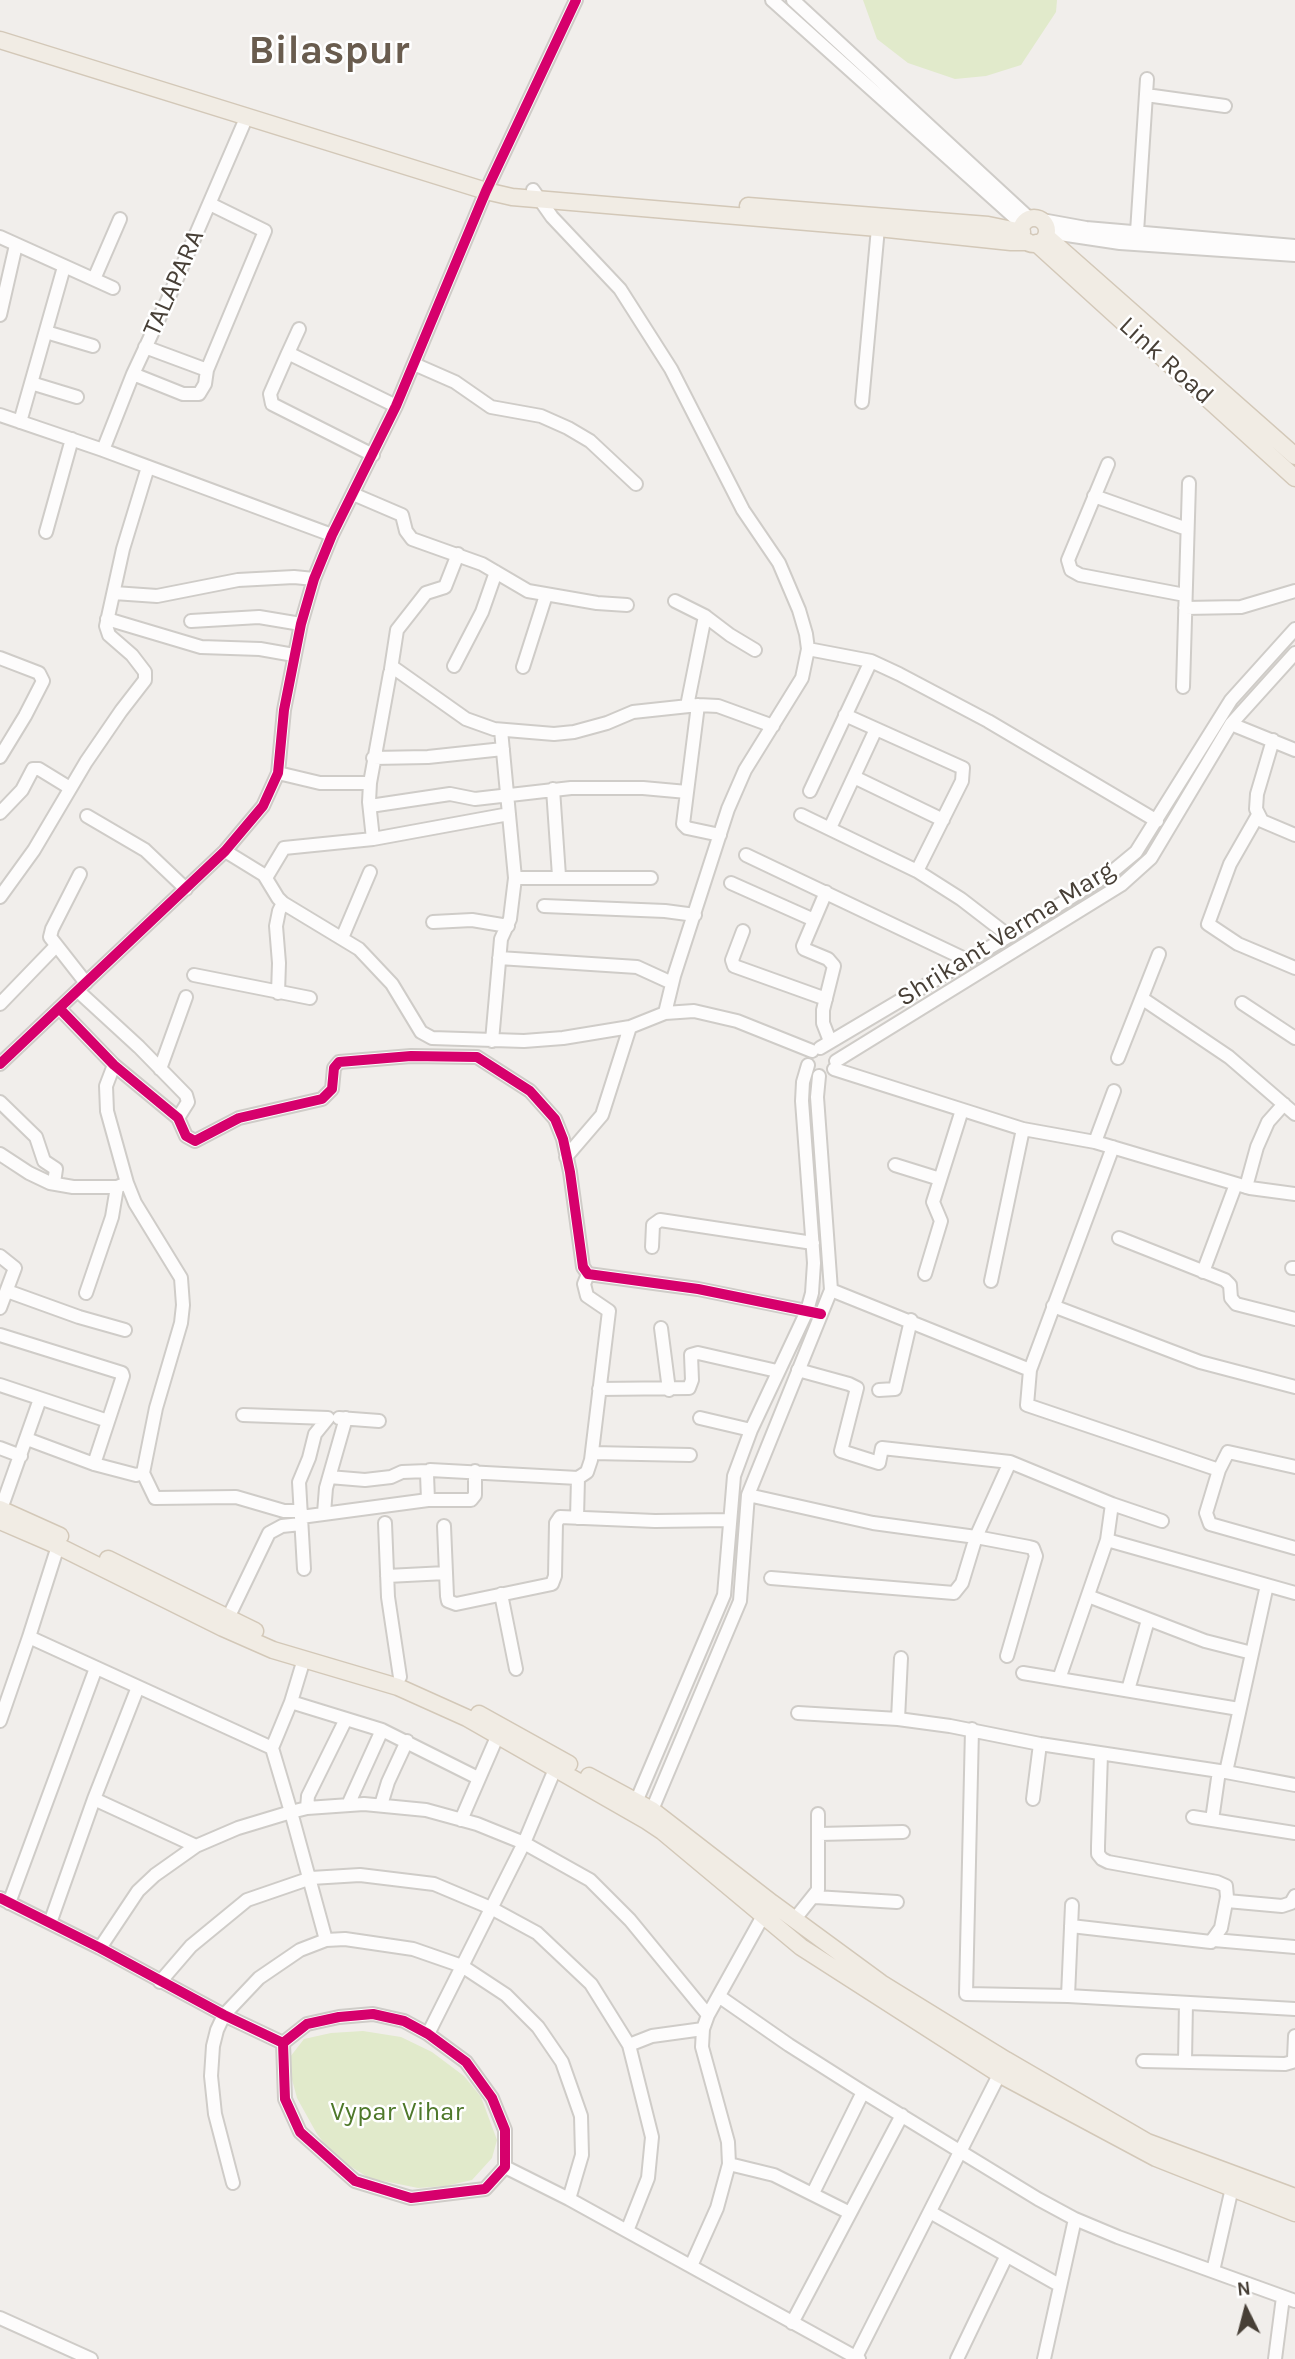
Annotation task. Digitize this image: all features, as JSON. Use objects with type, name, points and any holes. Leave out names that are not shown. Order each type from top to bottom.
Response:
[{"type":"main road","points":[[0,30],[488,186]]},
{"type":"main road","points":[[0,40],[488,186],[537,195],[1011,242],[1034,231]]},
{"type":"main road","points":[[537,195],[988,225],[1034,231]]},
{"type":"main road","name":"Link Road","points":[[1034,231],[1295,456]]},
{"type":"main road","name":"Link Road","points":[[1034,231],[1295,478]]},
{"type":"main road","points":[[0,1509],[282,1642],[400,1677],[485,1717],[634,1807]]},
{"type":"main road","points":[[0,1521],[58,1546],[272,1650],[398,1687],[467,1718],[555,1769],[649,1815],[1002,2067],[1147,2142],[1295,2197]]},
{"type":"main road","points":[[649,1815],[662,1831],[801,1947],[1156,2158],[1295,2213]]},
{"type":"street","points":[[0,1064],[225,851],[263,806],[278,773],[284,709],[301,624],[331,534],[396,406],[488,186],[576,0]]},
{"type":"street","name":"Link Road","points":[[772,0],[1034,231]]},
{"type":"street","name":"Link Road","points":[[793,0],[1034,231]]},
{"type":"street","points":[[1136,232],[1147,79]]},
{"type":"street","points":[[1146,95],[1225,106]]},
{"type":"street","name":"TALAPARA","points":[[103,450],[133,374],[247,116]]},
{"type":"street","points":[[537,195],[552,217],[620,289],[671,369],[744,510],[779,563],[799,610],[808,649],[802,678],[745,770],[720,835],[672,983],[665,1013]]},
{"type":"street","points":[[133,374],[171,391],[192,395],[199,394],[202,389],[207,370],[265,231],[210,204]]},
{"type":"street","points":[[94,279],[120,219]]},
{"type":"street","points":[[862,402],[878,228]]},
{"type":"street","points":[[1034,231],[1086,228],[1295,246]]},
{"type":"street","points":[[1034,231],[1120,243],[1295,255]]},
{"type":"street","points":[[0,237],[113,288]]},
{"type":"street","points":[[0,315],[16,245]]},
{"type":"street","points":[[20,422],[64,267]]},
{"type":"street","points":[[299,329],[270,394],[272,404],[373,455]]},
{"type":"street","points":[[47,332],[93,346]]},
{"type":"street","points":[[145,347],[207,370]]},
{"type":"street","points":[[288,354],[396,406]]},
{"type":"street","points":[[414,364],[455,382],[491,407],[541,416],[568,428],[590,440],[636,484]]},
{"type":"street","points":[[32,383],[77,397]]},
{"type":"street","points":[[0,415],[331,534]]},
{"type":"street","points":[[46,532],[72,439]]},
{"type":"street","points":[[1108,464],[1068,560],[1071,570],[1080,575],[1185,595]]},
{"type":"street","points":[[0,897],[34,850],[69,788],[145,680],[145,672],[132,655],[109,635],[107,619],[123,550],[148,467]]},
{"type":"street","points":[[1183,687],[1189,483]]},
{"type":"street","points":[[353,494],[402,515],[406,531],[412,539],[458,554],[528,591],[546,596],[627,605]]},
{"type":"street","points":[[1094,496],[1187,529]]},
{"type":"street","points":[[373,839],[370,783],[397,631],[426,593],[445,587],[458,554]]},
{"type":"street","points":[[454,666],[482,612],[496,572]]},
{"type":"street","points":[[114,593],[157,596],[249,579],[314,579]]},
{"type":"street","points":[[1185,608],[1241,607],[1295,591]]},
{"type":"street","points":[[523,667],[546,596]]},
{"type":"street","points":[[676,601],[705,616],[755,650]]},
{"type":"street","points":[[705,616],[692,706],[683,824],[684,827],[720,835]]},
{"type":"street","points":[[191,621],[259,617],[301,624]]},
{"type":"street","points":[[107,619],[201,647],[260,649],[294,655]]},
{"type":"street","name":"Shrikant Verma Marg","points":[[821,1047],[1009,936],[1113,871],[1136,852],[1231,700],[1295,629]]},
{"type":"street","points":[[808,649],[871,661],[988,721],[1157,821]]},
{"type":"street","name":"Shrikant Verma Marg","points":[[835,1065],[1121,885],[1151,858],[1231,724],[1295,653]]},
{"type":"street","points":[[0,658],[39,673],[43,681],[0,757]]},
{"type":"street","points":[[810,791],[871,661]]},
{"type":"street","points":[[391,669],[397,668],[466,719],[501,730],[554,734],[574,732],[633,712],[692,706],[718,706],[773,726]]},
{"type":"street","points":[[845,715],[963,768],[962,781],[917,871]]},
{"type":"street","points":[[1231,724],[1295,750]]},
{"type":"street","points":[[830,828],[876,729]]},
{"type":"street","points":[[492,1041],[501,939],[508,926],[515,878],[501,730]]},
{"type":"street","points":[[1273,740],[1255,802],[1258,815],[1262,821],[1295,835]]},
{"type":"street","points":[[373,758],[428,757],[503,749]]},
{"type":"street","points":[[0,813],[22,790],[33,769],[39,769],[69,788]]},
{"type":"street","points":[[278,773],[320,783],[370,783]]},
{"type":"street","points":[[854,777],[943,820]]},
{"type":"street","points":[[370,806],[450,794],[475,799],[553,789],[607,787],[687,792]]},
{"type":"street","points":[[553,789],[559,876]]},
{"type":"street","points":[[266,878],[284,848],[373,839],[509,814]]},
{"type":"street","points":[[801,815],[917,871],[961,898],[1009,936]]},
{"type":"street","points":[[1258,815],[1230,864],[1208,924],[1238,944],[1295,968]]},
{"type":"street","points":[[87,816],[145,850],[186,889]]},
{"type":"street","points":[[225,851],[266,878],[283,903],[342,938],[375,964],[392,984],[417,1026],[426,1035],[450,1040],[492,1041],[563,1038],[630,1027],[665,1013],[694,1011],[716,1014],[821,1047],[832,1052],[835,1065]]},
{"type":"street","points":[[746,855],[967,960]]},
{"type":"street","points":[[342,938],[370,872]]},
{"type":"street","points":[[80,874],[50,937],[82,987],[188,1099],[187,1106],[178,1118]]},
{"type":"street","points":[[515,878],[650,878]]},
{"type":"street","points":[[731,883],[814,920]]},
{"type":"street","points":[[634,1807],[724,1595],[734,1476],[777,1371],[807,1311],[814,1279],[803,1082],[808,1065],[821,1047],[826,999],[834,966],[828,959],[804,949],[803,946],[827,892]]},
{"type":"street","points":[[278,993],[276,926],[283,903]]},
{"type":"street","points":[[544,906],[665,911],[695,915]]},
{"type":"street","points":[[433,922],[472,920],[508,926]]},
{"type":"street","points":[[743,931],[732,960],[734,966],[826,999]]},
{"type":"street","points":[[0,1004],[56,946]]},
{"type":"street","points":[[1118,1058],[1159,954]]},
{"type":"street","points":[[499,958],[637,967],[672,983]]},
{"type":"street","points":[[194,975],[310,998]]},
{"type":"street","points":[[160,1069],[186,997]]},
{"type":"street","points":[[1143,999],[1229,1057],[1295,1114]]},
{"type":"street","points":[[1242,1003],[1295,1038]]},
{"type":"street","points":[[59,1008],[114,1065],[178,1118],[186,1136],[195,1140],[239,1118],[322,1099],[332,1089],[334,1068],[339,1062],[467,1055],[478,1057],[530,1091],[555,1119],[566,1157],[577,1214],[582,1263],[588,1275]]},
{"type":"street","points":[[566,1157],[602,1115],[630,1027]]},
{"type":"street","points":[[114,1065],[106,1086],[107,1111],[122,1185],[178,1272],[183,1288],[181,1323],[159,1396],[143,1473],[155,1498],[236,1497],[301,1517]]},
{"type":"street","points":[[808,1065],[812,1072],[819,1076],[827,1075],[835,1065]]},
{"type":"street","points":[[835,1065],[1023,1129],[1095,1142],[1241,1185],[1295,1194]]},
{"type":"street","points":[[649,1815],[740,1601],[748,1495],[831,1290],[817,1097],[819,1076]]},
{"type":"street","points":[[1095,1142],[1114,1091]]},
{"type":"street","points":[[0,1102],[36,1137],[44,1161],[55,1169],[54,1183]]},
{"type":"street","points":[[1203,1272],[1268,1122],[1284,1104]]},
{"type":"street","points":[[925,1274],[941,1221],[933,1202],[962,1110]]},
{"type":"street","points":[[991,1281],[1023,1129]]},
{"type":"street","points":[[1113,1147],[1031,1370],[1027,1405],[1220,1470]]},
{"type":"street","points":[[0,1154],[29,1173],[54,1183],[72,1187],[122,1185]]},
{"type":"street","points":[[895,1165],[940,1179]]},
{"type":"street","points":[[86,1293],[122,1185]]},
{"type":"street","points":[[652,1247],[653,1225],[660,1220],[813,1243]]},
{"type":"street","points":[[1119,1238],[1229,1282],[1231,1298],[1236,1304],[1295,1319]]},
{"type":"street","points":[[0,1256],[15,1268],[0,1308]]},
{"type":"street","points":[[588,1275],[698,1289],[821,1314]]},
{"type":"street","points":[[329,1478],[365,1480],[391,1478],[402,1472],[475,1471],[578,1478],[587,1472],[592,1453],[608,1311],[587,1296],[584,1284],[588,1275]]},
{"type":"street","points":[[831,1290],[1031,1370]]},
{"type":"street","points":[[7,1291],[125,1330]]},
{"type":"street","points":[[1053,1306],[1200,1362],[1295,1387]]},
{"type":"street","points":[[879,1390],[895,1389],[911,1320]]},
{"type":"street","points":[[661,1328],[669,1390]]},
{"type":"street","points":[[0,1335],[122,1373],[123,1377],[94,1464]]},
{"type":"street","points":[[599,1389],[689,1388],[692,1380],[690,1359],[694,1353],[777,1371]]},
{"type":"street","points":[[798,1370],[857,1388],[841,1451],[880,1463],[882,1448],[1010,1462],[1161,1521]]},
{"type":"street","points":[[0,1385],[108,1421]]},
{"type":"street","points":[[0,1509],[40,1399]]},
{"type":"street","points":[[243,1415],[379,1421]]},
{"type":"street","points":[[304,1569],[299,1482],[315,1434],[328,1418]]},
{"type":"street","points":[[324,1513],[324,1499],[346,1418]]},
{"type":"street","points":[[700,1418],[751,1430]]},
{"type":"street","points":[[27,1439],[94,1464],[136,1475],[143,1473]]},
{"type":"street","points":[[0,1448],[21,1455]]},
{"type":"street","points":[[1295,1467],[1228,1452],[1206,1513],[1210,1524],[1295,1548]]},
{"type":"street","points":[[592,1453],[690,1455]]},
{"type":"street","points":[[771,1578],[954,1593],[962,1583],[976,1536],[1010,1462]]},
{"type":"street","points":[[428,1471],[428,1500]]},
{"type":"street","points":[[228,1618],[269,1533],[301,1517],[324,1513],[428,1500],[471,1500],[474,1495],[475,1471]]},
{"type":"street","points":[[578,1478],[578,1518]]},
{"type":"street","points":[[748,1495],[873,1523],[976,1536],[1029,1547],[1036,1552],[1035,1562],[1007,1656]]},
{"type":"street","points":[[1059,1679],[1107,1540],[1112,1504]]},
{"type":"street","points":[[444,1526],[447,1596],[452,1604],[552,1584],[555,1576],[557,1519],[560,1517],[730,1520]]},
{"type":"street","points":[[385,1523],[390,1617],[400,1677]]},
{"type":"street","points":[[1107,1540],[1295,1593]]},
{"type":"street","points":[[0,1721],[58,1546]]},
{"type":"street","points":[[387,1576],[446,1573]]},
{"type":"street","points":[[1212,1820],[1267,1585]]},
{"type":"street","points":[[501,1594],[516,1670]]},
{"type":"street","points":[[1088,1596],[1205,1641],[1252,1653]]},
{"type":"street","points":[[1128,1690],[1149,1620]]},
{"type":"street","points":[[29,1637],[272,1748]]},
{"type":"street","points":[[898,1719],[901,1658]]},
{"type":"street","points":[[304,1659],[291,1702],[272,1748],[311,1878],[326,1940]]},
{"type":"street","points":[[96,1668],[5,1900],[283,2043]]},
{"type":"street","points":[[1023,1673],[1239,1709]]},
{"type":"street","points":[[50,1923],[138,1687]]},
{"type":"street","points":[[291,1702],[382,1730],[478,1778]]},
{"type":"street","points":[[798,1713],[898,1719],[1101,1754],[1294,1782]]},
{"type":"street","points":[[307,1808],[308,1796],[346,1719]]},
{"type":"street","points":[[348,1805],[382,1730]]},
{"type":"street","points":[[972,1730],[967,1994],[1068,1996],[1295,2009]]},
{"type":"street","points":[[461,1820],[497,1737]]},
{"type":"street","points":[[381,1805],[388,1782],[407,1741]]},
{"type":"street","points":[[1033,1798],[1040,1744]]},
{"type":"street","points":[[1101,1754],[1098,1854],[1108,1862],[1217,1882],[1226,1886],[1227,1901],[1221,1928],[1214,1940]]},
{"type":"street","points":[[428,2034],[524,1843],[555,1769]]},
{"type":"street","points":[[94,1799],[196,1846]]},
{"type":"street","points":[[100,1948],[138,1891],[155,1875],[196,1846],[238,1828],[307,1808],[381,1805],[426,1810],[461,1820],[524,1843],[590,1880],[630,1920],[708,2015]]},
{"type":"street","points":[[794,1920],[818,1890],[818,1814]]},
{"type":"street","points":[[1193,1817],[1295,1833]]},
{"type":"street","points":[[819,1834],[902,1832]]},
{"type":"street","points":[[160,1982],[191,1946],[247,1900],[311,1878],[360,1875],[434,1884],[491,1908],[537,1933],[591,1984],[629,2045],[652,2137],[648,2178],[626,2231]]},
{"type":"street","points":[[1227,1901],[1282,1906],[1291,1903],[1295,1896]]},
{"type":"street","points":[[815,1897],[897,1902]]},
{"type":"street","points":[[1068,1996],[1072,1905]]},
{"type":"street","points":[[691,2266],[718,2208],[729,2164],[728,2142],[702,2046],[703,2029],[708,2015],[763,1916]]},
{"type":"street","points":[[1071,1926],[1198,1942],[1214,1940],[1295,1947]]},
{"type":"street","points":[[233,2183],[215,2114],[211,2076],[216,2030],[224,2015],[259,1978],[300,1950],[326,1940],[345,1939],[413,1949],[462,1966],[506,1995],[538,2027],[562,2062],[581,2116],[582,2155],[569,2199]]},
{"type":"street","points":[[720,1997],[863,2092],[1075,2219],[1289,2299],[1275,2359]]},
{"type":"street","points":[[1185,2061],[1186,2003]]},
{"type":"street","points":[[373,2014],[404,2021],[428,2034],[466,2062],[492,2098],[505,2130],[505,2167],[485,2189],[411,2198],[355,2181],[300,2132],[285,2099],[283,2043],[307,2024],[373,2014]]},
{"type":"street","points":[[629,2045],[652,2036],[703,2029]]},
{"type":"street","points":[[1143,2061],[1290,2063],[1294,2058],[1295,2036]]},
{"type":"street","points":[[505,2167],[569,2199],[857,2359],[1002,2067]]},
{"type":"street","points":[[813,2193],[863,2092]]},
{"type":"street","points":[[792,2323],[902,2115]]},
{"type":"street","points":[[729,2164],[774,2175],[850,2213]]},
{"type":"street","points":[[1213,2271],[1232,2188]]},
{"type":"street","points":[[930,2212],[1059,2285]]},
{"type":"street","points":[[1044,2359],[1075,2219]]},
{"type":"street","points":[[957,2359],[1006,2257]]},
{"type":"street","points":[[0,2318],[91,2359]]},
{"type":"green space","points":[[863,0],[1057,0],[1056,12],[1021,65],[986,76],[955,79],[908,63],[877,39]]},
{"type":"green space","name":"Vypar Vihar","points":[[363,2031],[401,2037],[432,2052],[464,2076],[481,2097],[497,2140],[492,2158],[472,2180],[446,2186],[418,2188],[369,2178],[334,2156],[317,2134],[297,2098],[290,2072],[290,2057],[304,2039],[331,2033]]},
{"type":"cycle path","points":[[0,1064],[225,851],[263,806],[278,773],[284,710],[301,624],[314,579],[332,535],[396,406],[486,191],[576,0]]},
{"type":"cycle path","points":[[59,1008],[114,1065],[178,1118],[186,1136],[195,1141],[239,1118],[322,1099],[332,1089],[334,1068],[339,1062],[411,1056],[477,1057],[530,1091],[555,1119],[563,1139],[583,1267],[588,1274],[698,1289],[821,1314]]},
{"type":"cycle path","points":[[0,1898],[283,2043],[307,2024],[339,2017],[373,2014],[404,2021],[428,2034],[466,2062],[492,2098],[505,2130],[505,2167],[485,2189],[411,2198],[355,2181],[300,2132],[285,2099],[283,2043]]},
{"type":"district","name":"Bilaspur","points":[[329,52]]}]
